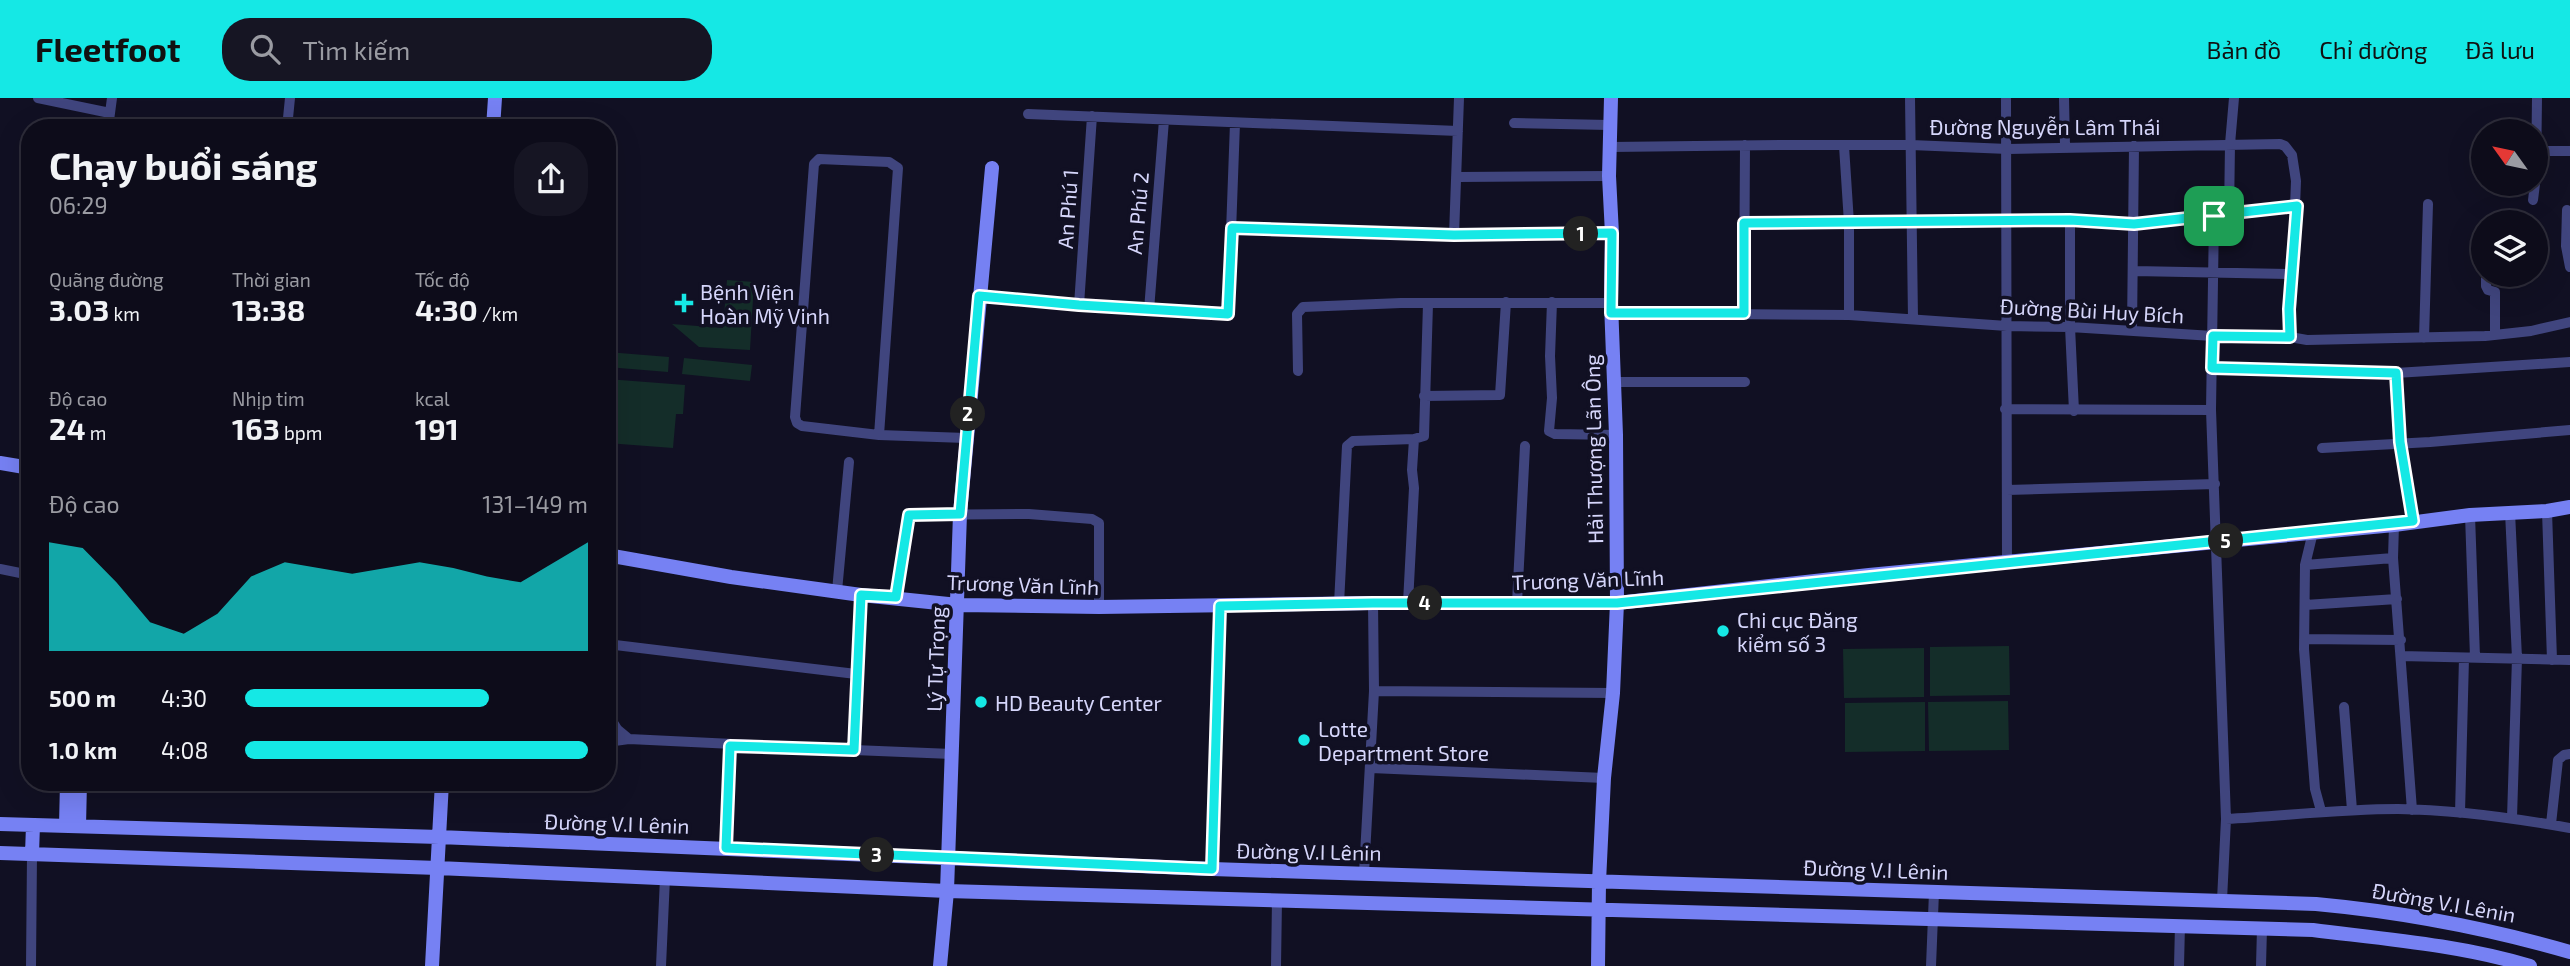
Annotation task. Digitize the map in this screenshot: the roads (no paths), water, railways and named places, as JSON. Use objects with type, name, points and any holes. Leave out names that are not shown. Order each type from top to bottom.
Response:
[{"type":"main road","points":[[494,119],[495,98]]},
{"type":"main road","name":"Hải Thượng Lãn Ông","points":[[1598,966],[1598,882],[1604,778],[1613,693],[1617,603],[1616,435],[1609,176],[1611,98]]},
{"type":"main road","name":"Lý Tự Trọng","points":[[947,891],[960,514],[992,168]]},
{"type":"main road","points":[[0,463],[21,466]]},
{"type":"main road","name":"Trương Văn Lĩnh","points":[[616,557],[731,577],[958,605],[1099,607],[1617,603],[2570,507]]},
{"type":"main road","points":[[68,791],[73,826]]},
{"type":"main road","points":[[73,826],[79,791]]},
{"type":"main road","points":[[432,966],[442,791]]},
{"type":"main road","name":"Đường V.I Lênin","points":[[0,824],[439,837],[1212,869],[2316,904],[2381,910],[2513,936],[2570,952]]},
{"type":"main road","points":[[32,854],[33,825]]},
{"type":"main road","points":[[0,853],[438,868],[947,891],[2313,930],[2410,942],[2507,959],[2530,966]]},
{"type":"main road","points":[[940,966],[947,891]]},
{"type":"main road","points":[[2096,923],[2097,897]]},
{"type":"street","points":[[37,98],[110,113]]},
{"type":"street","points":[[109,119],[112,98]]},
{"type":"street","points":[[288,119],[290,98]]},
{"type":"street","points":[[1454,235],[1459,98]]},
{"type":"street","points":[[1910,98],[1913,319]]},
{"type":"street","points":[[2006,98],[2007,562]]},
{"type":"street","points":[[2064,98],[2065,146]]},
{"type":"street","points":[[2229,215],[2234,98]]},
{"type":"street","points":[[2537,98],[2537,119]]},
{"type":"street","points":[[1028,114],[1458,131]]},
{"type":"street","name":"An Phú 1","points":[[1079,305],[1092,116]]},
{"type":"street","name":"An Phú 2","points":[[1149,310],[1164,120]]},
{"type":"street","points":[[1514,122],[1609,125]]},
{"type":"street","points":[[979,296],[1228,314],[1236,123]]},
{"type":"street","name":"Đường Nguyễn Lâm Thái","points":[[1611,147],[1911,145],[2008,149],[2271,142],[2285,146],[2292,155],[2297,206],[2289,309],[2290,337]]},
{"type":"street","points":[[1744,313],[1745,145]]},
{"type":"street","points":[[1844,146],[1849,223],[1849,315]]},
{"type":"street","points":[[2132,330],[2134,146]]},
{"type":"street","points":[[2548,151],[2570,151]]},
{"type":"street","points":[[879,435],[898,168],[889,162],[819,159],[814,164],[796,420],[802,426],[879,435],[966,438]]},
{"type":"street","points":[[1458,177],[1609,176]]},
{"type":"street","points":[[2533,201],[2534,196]]},
{"type":"street","points":[[2424,338],[2428,204]]},
{"type":"street","points":[[1744,223],[2070,220],[2134,224],[2297,206]]},
{"type":"street","points":[[2567,210],[2566,246],[2570,267]]},
{"type":"street","points":[[2214,216],[2211,410],[2225,819],[2222,900]]},
{"type":"street","points":[[2070,220],[2070,327],[2074,411]]},
{"type":"street","points":[[1232,228],[1454,235],[1612,233]]},
{"type":"street","points":[[2134,271],[2293,274]]},
{"type":"street","points":[[2486,287],[2495,292],[2495,334]]},
{"type":"street","points":[[1424,396],[1500,395],[1506,302]]},
{"type":"street","points":[[1552,302],[1552,398],[1549,431],[1555,434],[1616,435]]},
{"type":"street","name":"Đường Bùi Huy Bích","points":[[1298,371],[1297,314],[1301,308],[1552,302],[1611,308],[1849,315],[2007,326],[2290,337],[2307,340],[2495,334],[2546,328],[2570,322]]},
{"type":"street","points":[[1339,604],[1347,444],[1353,441],[1422,438],[1426,432],[1424,396],[1428,304]]},
{"type":"street","points":[[2212,368],[2396,373],[2570,362]]},
{"type":"street","points":[[2396,373],[2400,442],[2413,521]]},
{"type":"street","points":[[1614,382],[1745,382]]},
{"type":"street","points":[[2005,409],[2211,410]]},
{"type":"street","points":[[2322,448],[2570,430]]},
{"type":"street","points":[[1408,603],[1414,439]]},
{"type":"street","points":[[1517,603],[1525,446]]},
{"type":"street","points":[[837,591],[849,462]]},
{"type":"street","points":[[2007,490],[2215,484]]},
{"type":"street","points":[[2547,511],[2552,660]]},
{"type":"street","points":[[2510,512],[2517,658],[2512,818]]},
{"type":"street","points":[[896,597],[909,515],[1029,514],[1097,521],[1100,529],[1099,607]]},
{"type":"street","points":[[2460,813],[2469,658],[2470,515]]},
{"type":"street","points":[[2393,524],[2393,558],[2412,810]]},
{"type":"street","points":[[2313,532],[2305,565],[2304,639],[2315,789],[2320,811]]},
{"type":"street","points":[[2305,565],[2393,558]]},
{"type":"street","points":[[0,569],[21,573]]},
{"type":"street","points":[[854,750],[861,595]]},
{"type":"street","points":[[2305,605],[2397,599]]},
{"type":"street","points":[[1364,873],[1374,691],[1373,603]]},
{"type":"street","points":[[1212,869],[1220,606]]},
{"type":"street","points":[[2304,639],[2343,637],[2401,640]]},
{"type":"street","points":[[616,645],[856,674]]},
{"type":"street","points":[[2401,656],[2570,660]]},
{"type":"street","points":[[1374,691],[1613,693]]},
{"type":"street","points":[[2344,707],[2352,810]]},
{"type":"street","points":[[616,727],[629,740]]},
{"type":"street","points":[[616,741],[952,754]]},
{"type":"street","points":[[726,848],[730,746]]},
{"type":"street","points":[[2551,824],[2558,760],[2570,754]]},
{"type":"street","points":[[1371,768],[1604,778]]},
{"type":"street","points":[[2225,819],[2320,811],[2412,810],[2512,818],[2570,828]]},
{"type":"street","points":[[31,966],[32,854]]},
{"type":"street","points":[[661,966],[665,878]]},
{"type":"street","points":[[1931,966],[1934,892]]},
{"type":"street","points":[[1276,966],[1277,900]]},
{"type":"street","points":[[2179,966],[2180,925]]},
{"type":"street","points":[[2261,966],[2262,928]]},
{"type":"place","name":"Bệnh Viện Hoàn Mỹ Vinh","points":[[684,303]]},
{"type":"place","name":"Chi cục Đăng kiểm số 3","points":[[1723,631]]},
{"type":"place","name":"HD Beauty Center","points":[[981,702]]},
{"type":"place","name":"Lotte Department Store","points":[[1304,740]]}]
